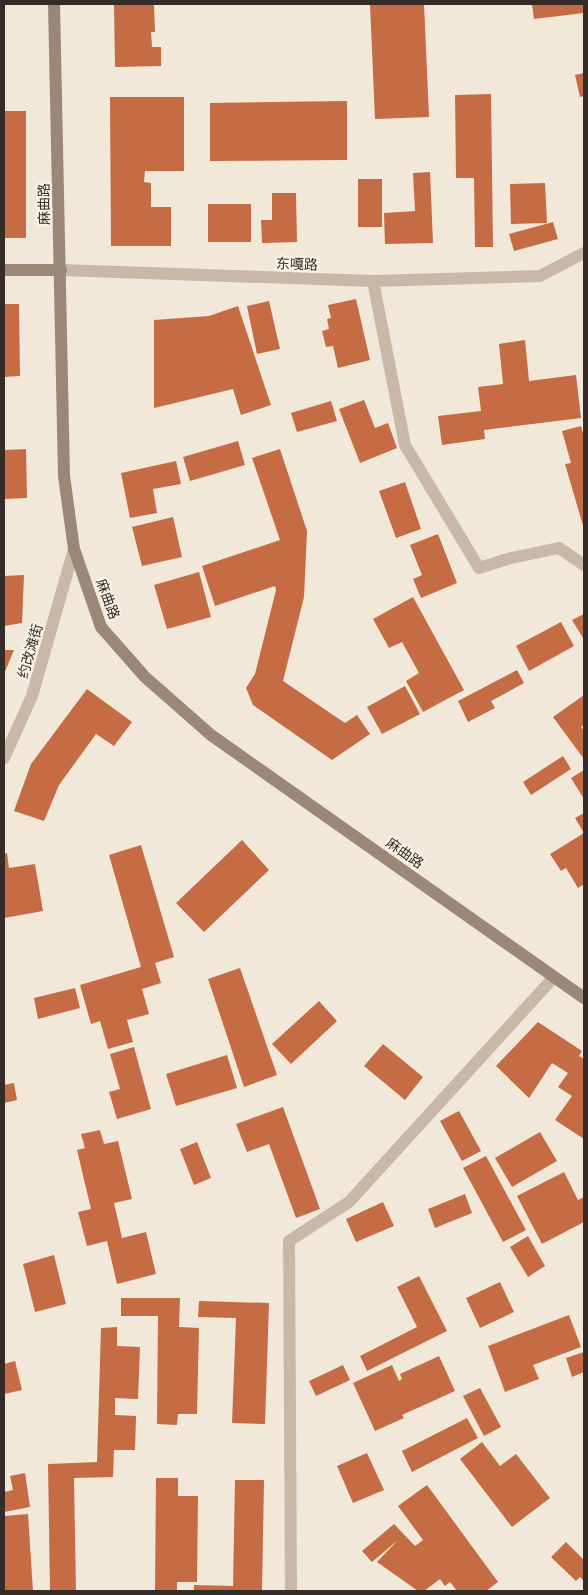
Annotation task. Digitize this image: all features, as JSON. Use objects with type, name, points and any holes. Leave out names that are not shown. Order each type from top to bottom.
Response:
[{"type":"main road","name":"麻曲路","points":[[54,4],[64,476],[74,549],[101,627],[145,677],[211,735],[584,998]]},
{"type":"main road","name":"东嘎路","points":[[4,270],[61,270]]},
{"type":"street","name":"东嘎路","points":[[61,270],[373,281],[540,276],[584,253]]},
{"type":"street","points":[[373,281],[405,445],[479,568],[511,558],[559,548],[584,564]]},
{"type":"street","name":"约改滩街","points":[[4,758],[32,696],[74,549]]},
{"type":"street","points":[[291,1591],[290,1241],[349,1202],[554,977]]},
{"type":"building","points":[[114,4],[154,4],[155,32],[151,32],[152,47],[161,47],[161,66],[115,67]]},
{"type":"building","points":[[370,4],[424,4],[429,117],[375,119]]},
{"type":"building","points":[[532,4],[584,4],[584,13],[534,19]]},
{"type":"building","points":[[584,73],[584,96],[580,97],[575,75]]},
{"type":"building","points":[[491,94],[493,247],[475,247],[474,178],[456,178],[455,95]]},
{"type":"building","points":[[110,97],[184,97],[184,171],[145,171],[144,182],[151,183],[151,207],[171,207],[171,246],[111,246]]},
{"type":"building","points":[[347,101],[347,160],[210,161],[210,103]]},
{"type":"building","points":[[4,111],[26,111],[26,238],[4,238]]},
{"type":"building","points":[[430,172],[433,243],[385,244],[384,213],[415,211],[413,173]]},
{"type":"building","points":[[358,179],[382,179],[382,227],[358,227]]},
{"type":"building","points":[[545,183],[547,223],[511,224],[510,184]]},
{"type":"building","points":[[272,193],[296,193],[297,242],[262,243],[261,220],[272,220]]},
{"type":"building","points":[[208,204],[251,204],[251,242],[208,242]]},
{"type":"building","points":[[553,222],[558,239],[514,251],[509,234]]},
{"type":"building","points":[[356,299],[370,360],[338,368],[333,346],[326,347],[322,331],[329,329],[327,319],[331,318],[328,305]]},
{"type":"building","points":[[269,301],[280,349],[257,354],[247,306]]},
{"type":"building","points":[[4,304],[19,304],[20,376],[4,377]]},
{"type":"building","points":[[238,306],[271,405],[241,415],[233,389],[154,408],[154,320],[209,316]]},
{"type":"building","points":[[525,340],[529,381],[576,375],[581,418],[484,430],[485,439],[442,445],[438,416],[481,411],[478,387],[503,384],[499,344]]},
{"type":"building","points":[[364,400],[375,428],[388,423],[397,448],[360,463],[339,409]]},
{"type":"building","points":[[331,401],[337,421],[297,432],[291,413]]},
{"type":"building","points":[[581,426],[584,437],[584,529],[565,464],[571,463],[562,431]]},
{"type":"building","points":[[238,441],[245,465],[190,481],[183,457]]},
{"type":"building","points":[[26,449],[27,498],[4,499],[4,450]]},
{"type":"building","points":[[280,449],[307,531],[304,597],[283,681],[345,723],[357,715],[370,734],[332,760],[253,705],[246,688],[255,674],[276,590],[275,586],[215,606],[202,566],[280,540],[252,458]]},
{"type":"building","points":[[176,461],[181,484],[153,489],[157,513],[130,518],[121,473]]},
{"type":"building","points":[[405,482],[421,529],[396,538],[379,491]]},
{"type":"building","points":[[173,517],[182,557],[142,566],[132,527]]},
{"type":"building","points":[[438,534],[457,583],[421,598],[413,579],[422,575],[410,545]]},
{"type":"building","points":[[199,572],[211,617],[167,629],[154,585]]},
{"type":"building","points":[[24,575],[22,623],[4,626],[4,576]]},
{"type":"building","points":[[413,597],[464,690],[423,712],[406,681],[419,673],[402,642],[389,648],[373,619]]},
{"type":"building","points":[[584,614],[584,637],[583,638],[572,620]]},
{"type":"building","points":[[561,622],[574,646],[529,671],[516,646]]},
{"type":"building","points":[[4,650],[14,650],[4,674]]},
{"type":"building","points":[[517,670],[524,683],[491,701],[495,708],[468,722],[458,701]]},
{"type":"building","points":[[405,686],[420,714],[382,734],[367,707]]},
{"type":"building","points":[[87,689],[132,722],[114,746],[96,734],[59,785],[44,821],[14,811],[31,764]]},
{"type":"building","points":[[584,695],[584,725],[581,727],[584,731],[584,759],[553,717]]},
{"type":"building","points":[[563,756],[571,769],[531,795],[523,782]]},
{"type":"building","points":[[584,770],[584,799],[571,778]]},
{"type":"building","points":[[584,813],[584,833],[575,818]]},
{"type":"building","points":[[584,833],[584,884],[578,888],[566,868],[561,871],[550,854]]},
{"type":"building","points":[[242,840],[269,870],[204,932],[176,903]]},
{"type":"building","points":[[141,845],[174,957],[155,963],[161,983],[142,989],[149,1014],[127,1020],[133,1042],[108,1049],[100,1021],[91,1024],[80,985],[141,967],[109,855]]},
{"type":"building","points":[[7,853],[9,868],[35,864],[43,911],[4,918],[4,854]]},
{"type":"building","points":[[240,968],[277,1075],[244,1087],[208,979]]},
{"type":"building","points":[[75,988],[80,1008],[38,1019],[34,998]]},
{"type":"building","points":[[319,1001],[337,1021],[291,1064],[272,1044]]},
{"type":"building","points":[[538,1022],[582,1051],[579,1056],[584,1059],[584,1139],[555,1120],[572,1096],[558,1087],[568,1073],[552,1063],[529,1098],[496,1066]]},
{"type":"building","points":[[383,1044],[423,1077],[405,1100],[364,1066]]},
{"type":"building","points":[[134,1047],[151,1109],[117,1119],[109,1092],[120,1089],[110,1054]]},
{"type":"building","points":[[227,1055],[237,1088],[176,1106],[166,1074]]},
{"type":"building","points":[[14,1083],[17,1100],[4,1103],[4,1085]]},
{"type":"building","points":[[283,1107],[320,1209],[296,1218],[269,1144],[247,1152],[236,1124]]},
{"type":"building","points":[[459,1111],[481,1151],[462,1161],[440,1121]]},
{"type":"building","points":[[100,1130],[104,1144],[118,1141],[132,1199],[114,1203],[122,1238],[146,1232],[156,1274],[117,1284],[107,1241],[87,1246],[78,1212],[91,1209],[77,1150],[85,1148],[81,1134]]},
{"type":"building","points":[[540,1132],[557,1161],[512,1187],[495,1158]]},
{"type":"building","points":[[197,1142],[211,1178],[194,1185],[180,1149]]},
{"type":"building","points":[[486,1156],[526,1230],[503,1242],[463,1168]]},
{"type":"building","points":[[564,1172],[578,1200],[584,1197],[584,1222],[542,1244],[517,1196]]},
{"type":"building","points":[[465,1194],[472,1213],[435,1228],[428,1209]]},
{"type":"building","points":[[383,1202],[394,1226],[356,1242],[346,1219]]},
{"type":"building","points":[[528,1236],[545,1266],[528,1277],[510,1247]]},
{"type":"building","points":[[54,1255],[66,1304],[35,1312],[23,1264]]},
{"type":"building","points":[[419,1276],[447,1331],[367,1371],[360,1356],[417,1327],[397,1287]]},
{"type":"building","points":[[500,1282],[514,1312],[480,1328],[466,1298]]},
{"type":"building","points":[[121,1298],[180,1298],[179,1327],[199,1328],[197,1414],[178,1414],[177,1425],[157,1424],[158,1316],[121,1316]]},
{"type":"building","points":[[199,1301],[269,1303],[265,1424],[232,1423],[236,1318],[198,1317]]},
{"type":"building","points":[[569,1315],[581,1347],[533,1365],[539,1379],[505,1392],[488,1346]]},
{"type":"building","points":[[117,1327],[117,1346],[140,1347],[138,1399],[115,1398],[115,1415],[136,1416],[135,1450],[114,1450],[113,1477],[74,1478],[76,1591],[50,1591],[48,1464],[97,1462],[101,1328]]},
{"type":"building","points":[[584,1352],[584,1372],[572,1377],[566,1358]]},
{"type":"building","points":[[439,1356],[455,1391],[402,1415],[404,1418],[375,1431],[353,1383],[392,1365],[399,1381],[402,1379],[400,1374]]},
{"type":"building","points":[[15,1361],[22,1390],[4,1394],[4,1364]]},
{"type":"building","points":[[343,1365],[350,1380],[316,1396],[309,1381]]},
{"type":"building","points":[[480,1388],[501,1427],[484,1436],[463,1396]]},
{"type":"building","points":[[467,1418],[478,1438],[412,1472],[402,1451]]},
{"type":"building","points":[[482,1442],[500,1466],[516,1454],[550,1498],[512,1527],[460,1459]]},
{"type":"building","points":[[367,1453],[384,1490],[353,1503],[337,1466]]},
{"type":"building","points":[[25,1473],[30,1507],[4,1512],[4,1492],[13,1490],[10,1476]]},
{"type":"building","points":[[156,1478],[178,1478],[178,1496],[198,1496],[197,1582],[177,1582],[177,1591],[155,1591]]},
{"type":"building","points":[[235,1480],[264,1480],[262,1591],[194,1591],[194,1585],[233,1586]]},
{"type":"building","points":[[427,1485],[498,1582],[486,1591],[457,1591],[450,1582],[445,1586],[440,1579],[424,1591],[418,1591],[377,1562],[398,1540],[372,1562],[362,1551],[394,1524],[415,1546],[423,1540],[398,1506]]},
{"type":"building","points":[[28,1514],[33,1591],[4,1591],[4,1516]]},
{"type":"building","points":[[566,1542],[584,1560],[584,1581],[580,1577],[576,1581],[551,1557]]}]
